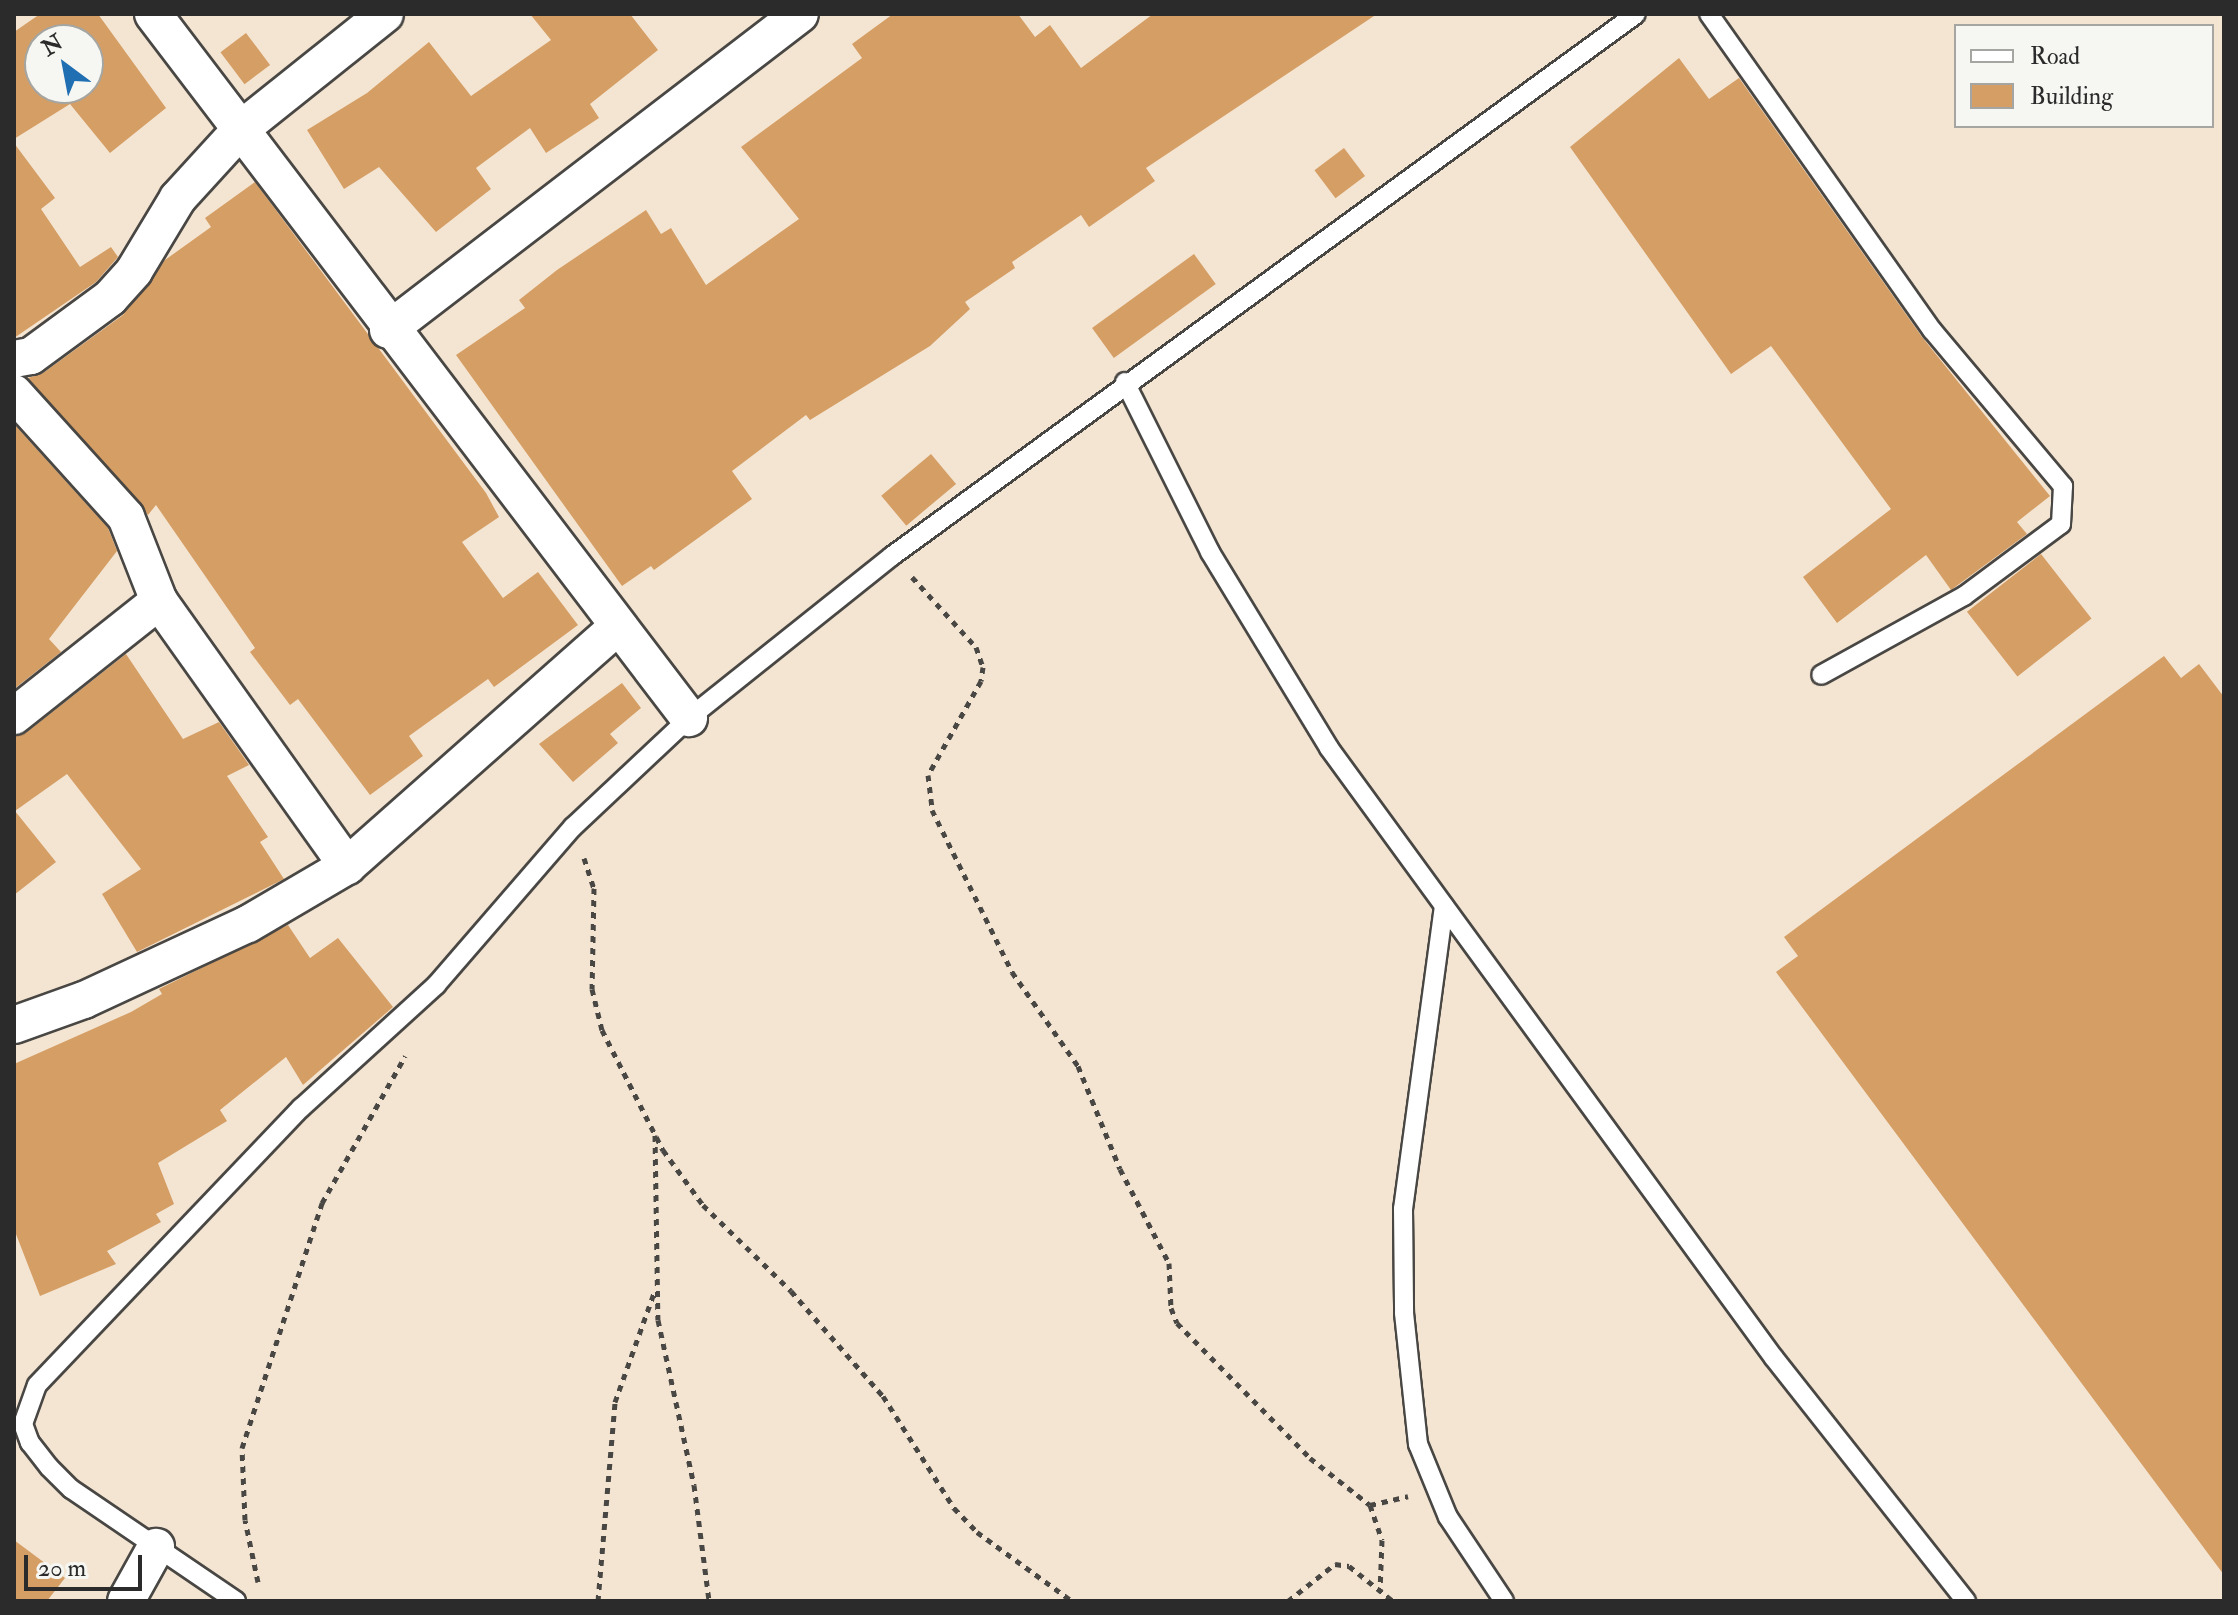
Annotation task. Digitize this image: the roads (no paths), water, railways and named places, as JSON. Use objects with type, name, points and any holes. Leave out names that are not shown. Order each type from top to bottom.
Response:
[{"type":"street","points":[[153,14],[388,330],[689,718]]},
{"type":"street","points":[[14,359],[31,356],[110,298],[134,271],[178,198],[241,129],[385,14]]},
{"type":"street","points":[[388,330],[800,14]]},
{"type":"street","points":[[14,393],[126,517],[159,601],[347,866]]},
{"type":"street","points":[[14,716],[159,601]]},
{"type":"street","points":[[14,1025],[84,1000],[248,924],[347,866],[617,627]]},
{"type":"street","points":[[126,1601],[156,1547]]},
{"type":"lane","points":[[236,1601],[71,1489],[30,1443],[23,1424],[37,1385],[301,1108],[436,985],[573,827],[689,718],[892,556],[1125,382],[1636,14]]},
{"type":"lane","points":[[1709,14],[1932,330],[2063,486],[2061,524],[1964,596],[1821,675]]},
{"type":"lane","points":[[1125,382],[1265,651],[1329,748],[1774,1358],[1966,1601]]},
{"type":"lane","points":[[1444,906],[1403,1209],[1404,1313],[1418,1444],[1448,1517],[1504,1601]]}]
